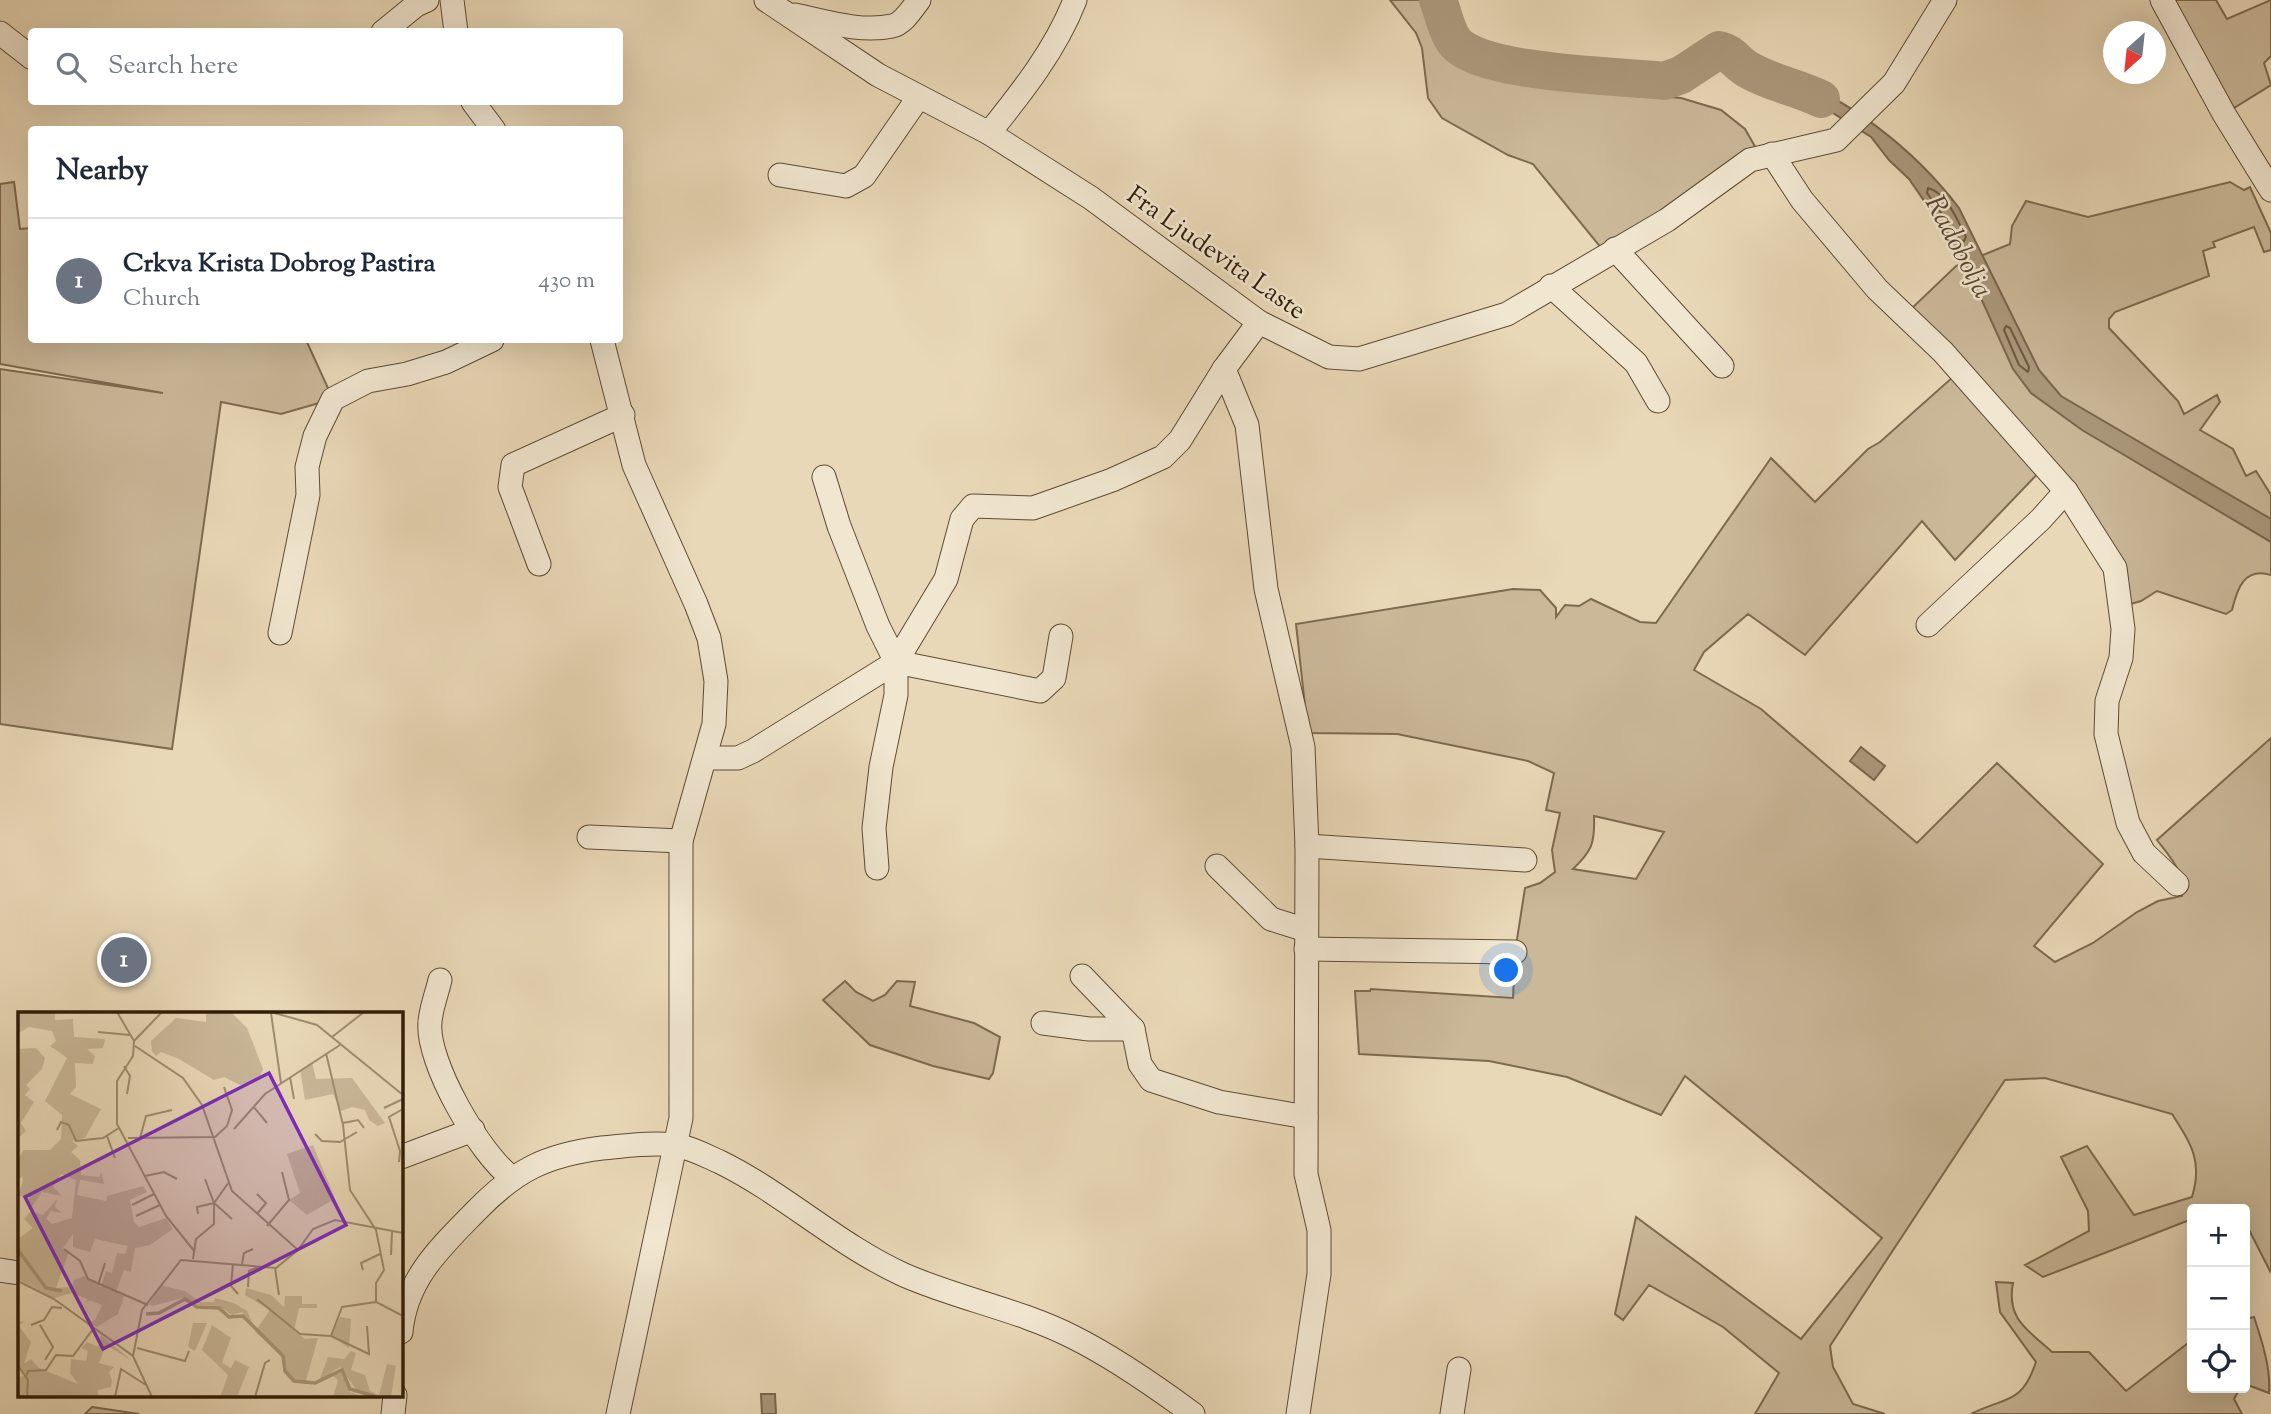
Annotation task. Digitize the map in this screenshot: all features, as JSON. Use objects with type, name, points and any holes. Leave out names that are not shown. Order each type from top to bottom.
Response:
[{"type":"street","points":[[388,28],[416,5],[427,0]]},
{"type":"street","points":[[452,0],[456,28]]},
{"type":"street","points":[[774,6],[852,26],[894,26],[919,0]]},
{"type":"street","points":[[989,133],[1029,83],[1069,17],[1075,0]]},
{"type":"street","name":"Fra Ljudevita Laste","points":[[774,6],[918,98],[989,133],[1091,198],[1259,322],[1329,357],[1359,359],[1507,314],[1667,220],[1750,160],[1836,140],[1894,83],[1945,0]]},
{"type":"street","points":[[2162,0],[2224,114],[2269,182]]},
{"type":"street","points":[[0,33],[28,55]]},
{"type":"street","points":[[780,175],[846,186],[864,176],[918,98]]},
{"type":"street","points":[[475,105],[491,126]]},
{"type":"street","points":[[1772,154],[1802,200],[1877,289],[1952,361],[2066,491],[2115,568],[2123,629],[2121,658],[2107,701],[2106,734],[2128,823],[2144,853],[2177,884]]},
{"type":"street","points":[[1615,249],[1722,366]]},
{"type":"street","points":[[1552,286],[1636,363],[1658,401]]},
{"type":"street","points":[[706,758],[738,758],[753,751],[896,662],[946,579],[966,510],[973,506],[995,505],[1033,508],[1112,480],[1163,457],[1180,440],[1224,369],[1259,322]]},
{"type":"street","points":[[280,633],[306,509],[307,467],[315,436],[333,399],[368,381],[407,374],[446,362],[486,343]]},
{"type":"street","points":[[603,343],[634,465],[709,638],[716,681],[714,724],[681,841],[681,1118],[678,1145],[652,1248],[618,1414]]},
{"type":"street","points":[[1224,369],[1247,425],[1266,589],[1303,747],[1307,846],[1306,1174],[1319,1230],[1319,1274],[1298,1414]]},
{"type":"street","points":[[539,564],[510,487],[513,465],[623,415]]},
{"type":"street","points":[[824,477],[839,526],[878,626],[896,662],[896,695],[881,767],[874,828],[877,868]]},
{"type":"street","points":[[1928,625],[2041,519],[2066,491]]},
{"type":"street","points":[[896,662],[1040,691],[1054,678],[1061,636]]},
{"type":"street","points":[[589,837],[681,841]]},
{"type":"street","points":[[1307,846],[1525,860]]},
{"type":"street","points":[[1217,866],[1271,919],[1306,940],[1515,952]]},
{"type":"street","points":[[1082,976],[1133,1029],[1140,1064],[1151,1080],[1219,1102],[1306,1117]]},
{"type":"street","points":[[440,980],[429,1023],[433,1047],[459,1111],[499,1168],[511,1177]]},
{"type":"street","points":[[1043,1023],[1089,1029],[1133,1029]]},
{"type":"street","points":[[402,1157],[473,1130]]},
{"type":"street","points":[[402,1326],[407,1296],[416,1278],[434,1254],[511,1177],[542,1162],[582,1151],[636,1144],[678,1145],[742,1174],[874,1261],[907,1276],[1072,1336],[1155,1385],[1193,1414]]},
{"type":"street","points":[[0,1270],[18,1273]]},
{"type":"street","points":[[1452,1414],[1459,1369]]},
{"type":"street","points":[[393,1414],[394,1396]]},
{"type":"shaded area","points":[[1390,0],[1423,0],[1439,39],[1482,74],[1556,87],[1681,98],[1721,110],[1745,129],[1761,157],[1606,254],[1533,164],[1508,155],[1442,118],[1428,98],[1422,48],[1416,33]]},
{"type":"shaded area","points":[[2170,0],[2216,0],[2227,19],[2271,0],[2271,56],[2264,63],[2271,85],[2229,111]]},
{"type":"shaded area","points":[[14,182],[20,229],[28,228],[28,343],[307,343],[333,399],[281,414],[221,402],[172,749],[0,724],[0,369],[163,393],[0,364],[0,184]]},
{"type":"shaded area","points":[[2230,182],[2244,190],[2250,187],[2271,233],[2271,250],[2264,252],[2254,227],[2213,242],[2215,247],[2203,251],[2209,276],[2115,312],[2109,319],[2109,328],[2178,401],[2184,414],[2217,395],[2220,402],[2200,430],[2233,449],[2246,476],[2256,471],[2271,495],[2271,575],[2262,573],[2248,577],[2239,588],[2232,610],[2226,614],[2157,591],[2141,601],[2127,605],[2047,464],[1955,560],[1922,521],[1805,655],[1748,614],[1704,652],[1694,670],[1761,709],[1917,843],[1997,763],[2103,864],[2034,946],[2055,962],[2093,943],[2137,912],[2158,901],[2182,896],[2179,873],[2157,840],[2271,738],[2271,1273],[2250,1232],[2250,1204],[2187,1204],[2187,1221],[2043,1277],[2025,1265],[2089,1231],[2088,1211],[2061,1157],[2087,1146],[2134,1215],[2192,1197],[2196,1163],[2190,1144],[2172,1114],[2045,1078],[2005,1080],[1830,1346],[1833,1367],[1853,1404],[1885,1414],[1755,1414],[1779,1373],[1723,1327],[1649,1285],[1623,1320],[1615,1314],[1636,1217],[1801,1339],[1882,1238],[1685,1076],[1661,1115],[1567,1077],[1489,1061],[1359,1054],[1355,991],[1371,989],[1513,998],[1515,952],[1525,888],[1540,883],[1555,872],[1552,850],[1560,813],[1546,810],[1554,773],[1528,761],[1397,734],[1308,733],[1296,624],[1513,589],[1540,590],[1556,608],[1556,617],[1565,605],[1579,606],[1591,599],[1640,622],[1656,623],[1771,458],[1815,502],[1868,449],[1880,442],[1962,369],[1910,310],[1956,266],[2010,244],[2012,226],[2026,201],[2088,217]],"holes":[[[1594,816],[1664,832],[1636,879],[1573,869],[1591,846]]]},
{"type":"shaded area","points":[[845,981],[856,992],[873,1001],[885,995],[897,981],[915,982],[910,1006],[974,1023],[1000,1037],[993,1073],[989,1079],[933,1066],[870,1045],[823,1000]]},
{"type":"shaded area","points":[[1996,1282],[2013,1283],[2013,1306],[2027,1330],[2052,1352],[2089,1352],[2126,1391],[2187,1344],[2187,1393],[2237,1393],[2234,1399],[2242,1414],[1971,1414],[2018,1393],[2036,1362],[2000,1312]]},
{"type":"shaded area","points":[[2254,1317],[2263,1345],[2269,1393],[2250,1386],[2250,1318]]},
{"type":"shaded area","points":[[92,1407],[139,1414],[85,1414]]},
{"type":"water","points":[[1775,73],[1827,95],[1877,127],[1922,165],[1941,186],[1959,208],[2039,370],[2061,396],[2271,519],[2271,542],[2082,430],[2031,393],[2013,369],[1962,256],[1909,179],[1871,137],[1820,105],[1815,104],[1812,108],[1770,90]]},
{"type":"water","points":[[1861,747],[1885,766],[1874,780],[1850,761]]},
{"type":"water","points":[[761,1394],[775,1394],[776,1414],[762,1414]]},
{"type":"waterway","name":"Radobolja","points":[[1438,0],[1454,41],[1468,52],[1491,60],[1552,72],[1664,81],[1681,75],[1719,50],[1728,53],[1756,74],[1821,99]]},
{"type":"place","name":"Crkva Krista Dobrog Pastira","points":[[124,960]]}]
